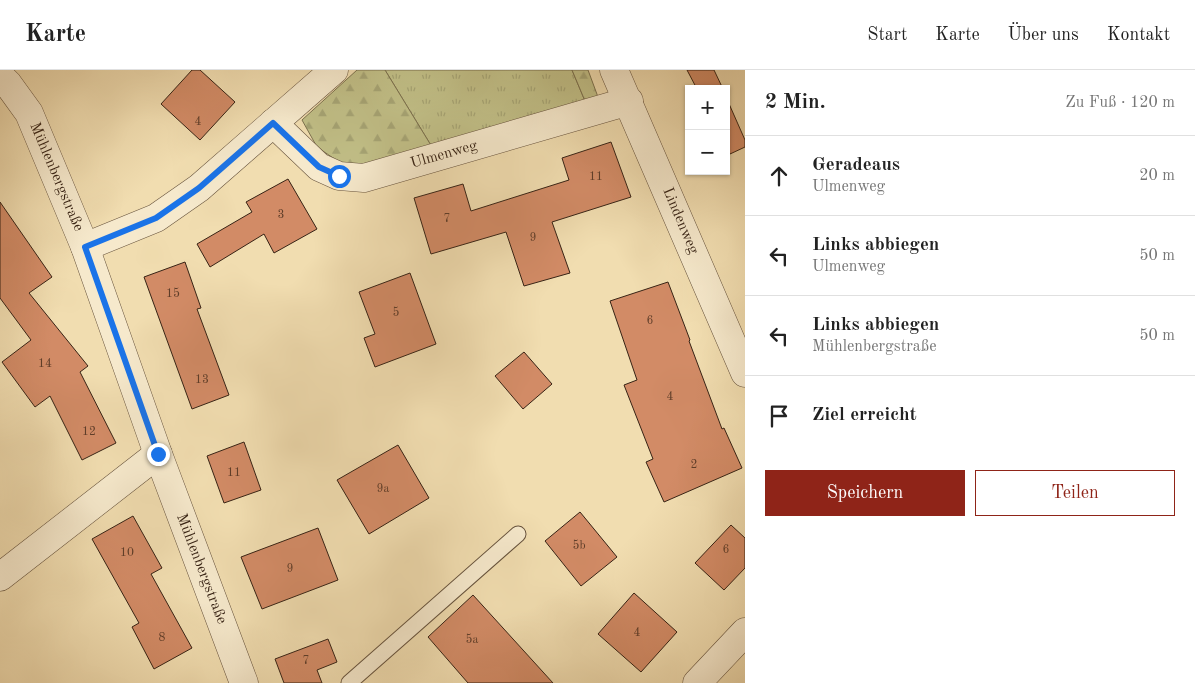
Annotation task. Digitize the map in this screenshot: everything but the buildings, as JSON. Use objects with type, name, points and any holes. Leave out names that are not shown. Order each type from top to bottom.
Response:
[{"type":"street","points":[[85,247],[156,218],[199,188],[334,70]]},
{"type":"street","name":"Lindenweg","points":[[614,70],[745,372]]},
{"type":"street","name":"Mühlenbergstraße","points":[[0,76],[29,113],[85,247],[158,454],[244,683]]},
{"type":"street","name":"Ulmenweg","points":[[273,123],[319,167],[339,176],[364,178],[629,101]]},
{"type":"street","points":[[0,578],[158,454]]},
{"type":"street","points":[[698,683],[745,632]]},
{"type":"lane","points":[[349,683],[518,534]]},
{"type":"green space","points":[[357,70],[385,70],[432,147],[373,168],[342,164],[317,147],[302,120]]},
{"type":"green space","points":[[385,70],[572,70],[585,101],[432,147]]},
{"type":"green space","points":[[572,70],[588,70],[598,97],[585,101]]},
{"type":"route","points":[[158,454],[85,247],[156,218],[199,188],[273,123],[319,167],[339,176]]}]
